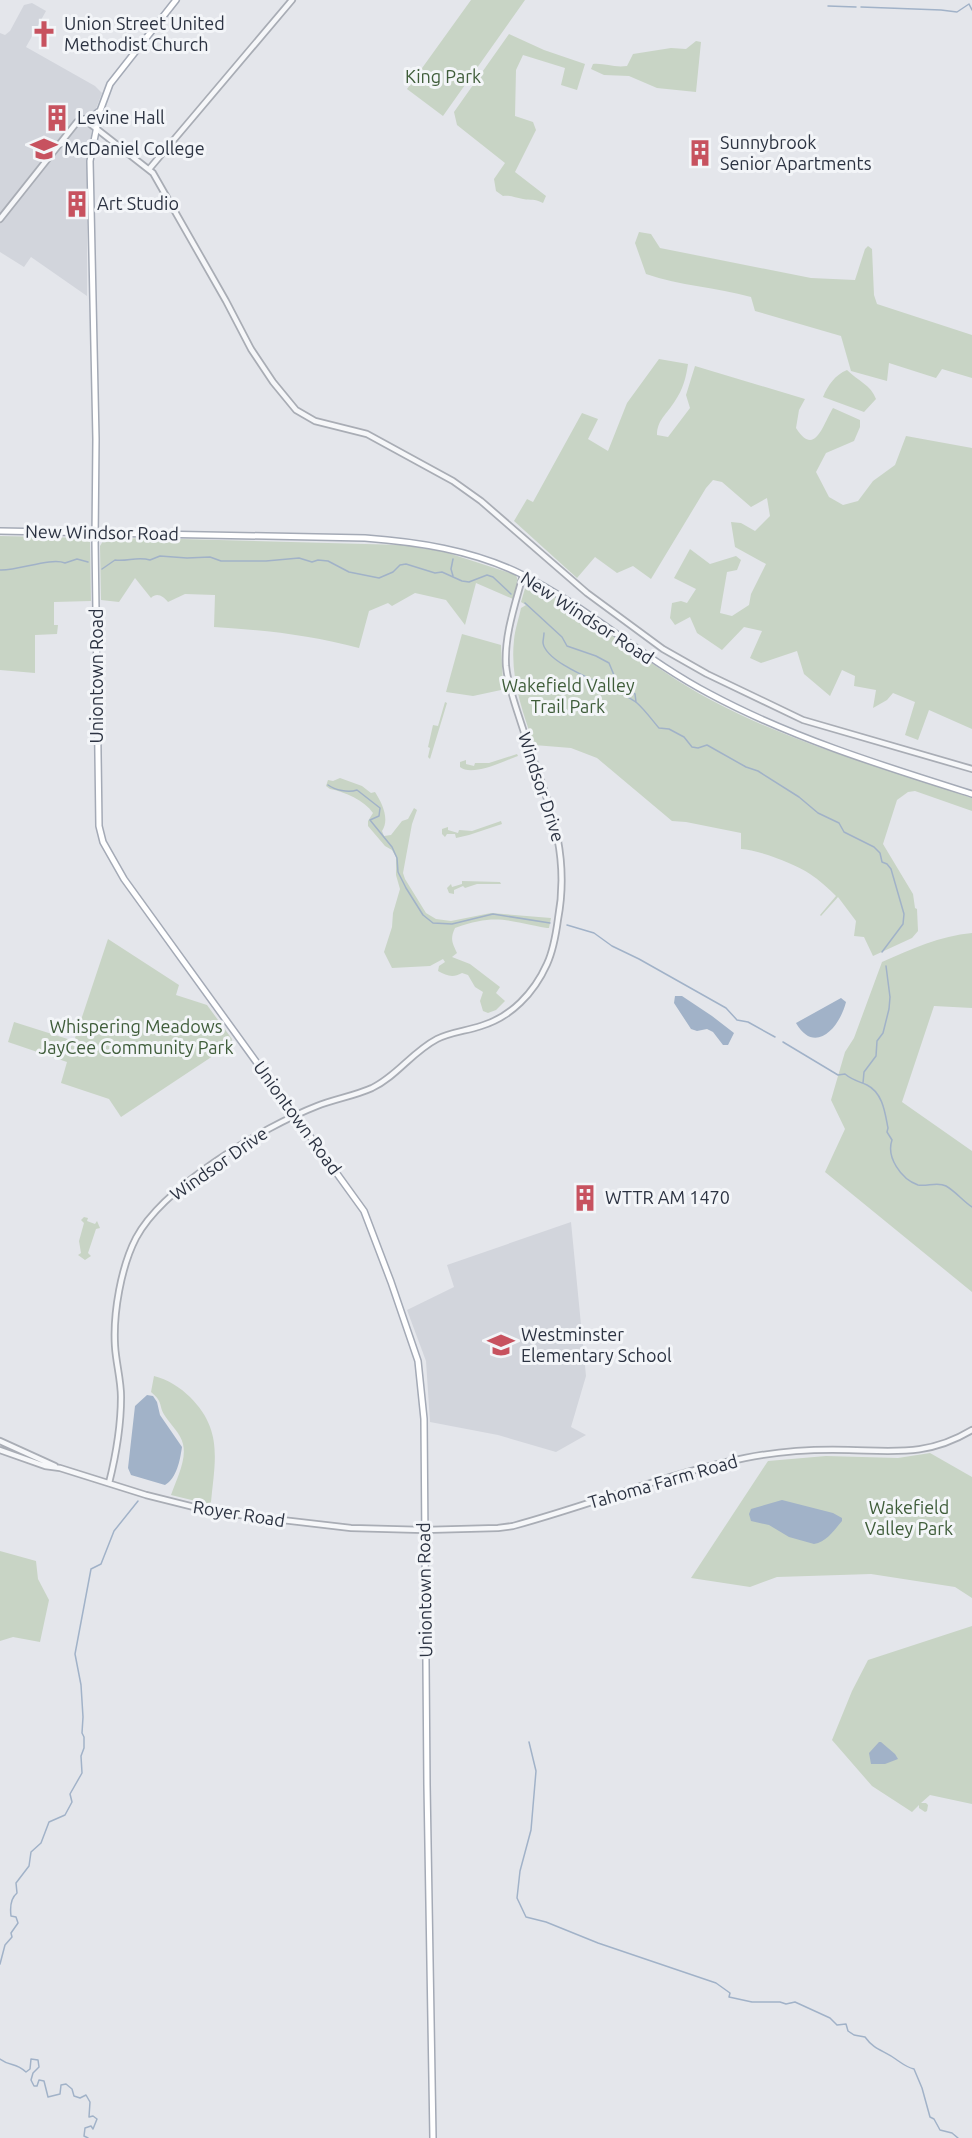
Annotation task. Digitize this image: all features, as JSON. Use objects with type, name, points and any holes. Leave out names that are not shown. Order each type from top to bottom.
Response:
[{"type":"main road","name":"Uniontown Road","points":[[176,0],[116,74],[100,111],[89,169],[96,439],[98,811],[103,842],[116,867],[364,1211],[414,1347],[423,1396],[433,2138]]},
{"type":"main road","points":[[84,119],[91,118],[100,111]]},
{"type":"main road","name":"New Windsor Road","points":[[0,531],[391,540],[468,554],[523,575],[565,599],[658,665],[712,696],[808,739],[972,794]]},
{"type":"street","points":[[150,168],[292,0]]},
{"type":"street","points":[[0,219],[76,122],[84,119],[150,168],[254,354],[296,410],[315,421],[367,434],[453,482],[482,501],[568,578],[651,640],[707,674],[803,720],[972,769]]},
{"type":"street","name":"Windsor Drive","points":[[109,1484],[117,1447],[121,1408],[115,1321],[124,1270],[136,1240],[154,1213],[179,1190],[246,1142],[317,1106],[357,1094],[377,1085],[435,1040],[457,1031],[482,1026],[501,1017],[527,995],[548,962],[561,900],[563,872],[561,848],[511,693],[506,664],[508,634],[523,575]]},
{"type":"street","name":"Tahoma Farm Road","points":[[424,1530],[513,1526],[689,1471],[745,1458],[808,1451],[849,1450],[897,1453],[942,1444],[972,1430]]},
{"type":"street","name":"Royer Road","points":[[0,1441],[60,1468],[109,1484],[214,1512],[342,1528],[424,1530]]},
{"type":"street","name":"Royer Road","points":[[0,1450],[45,1466],[60,1468]]},
{"type":"shaded area","name":"McDaniel College","points":[[32,3],[46,11],[26,47],[95,86],[102,93],[94,114],[87,164],[87,296],[31,257],[24,267],[0,252],[0,33],[5,35],[10,31],[24,5]]},
{"type":"shaded area","name":"Westminster Elementary School","points":[[571,1222],[586,1376],[571,1427],[586,1435],[556,1452],[498,1435],[430,1422],[426,1361],[407,1310],[454,1287],[447,1265]]},
{"type":"green space","name":"King Park","points":[[471,0],[525,0],[443,116],[407,89]]},
{"type":"green space","points":[[509,34],[544,50],[585,64],[577,90],[561,85],[565,68],[523,55],[516,70],[515,116],[533,122],[536,130],[515,172],[546,196],[543,203],[503,196],[496,191],[494,179],[505,163],[457,125],[454,112]]},
{"type":"green space","points":[[696,41],[701,42],[696,92],[657,88],[629,76],[604,75],[591,69],[593,64],[627,66],[633,54],[671,48],[686,49]]},
{"type":"green space","points":[[639,232],[651,234],[660,248],[811,278],[855,280],[868,246],[872,249],[874,295],[877,304],[972,335],[972,378],[942,369],[936,378],[889,363],[887,381],[851,371],[841,336],[755,311],[751,297],[646,274],[635,243]]},
{"type":"green space","points":[[659,359],[688,364],[682,388],[661,421],[657,435],[668,437],[690,408],[686,395],[695,366],[805,399],[799,410],[796,428],[808,440],[818,435],[833,408],[860,420],[860,427],[854,441],[826,453],[816,472],[829,497],[843,505],[858,501],[873,481],[895,465],[906,436],[972,448],[972,729],[929,710],[918,740],[905,735],[915,702],[893,693],[887,700],[873,708],[876,690],[854,686],[855,676],[842,670],[830,696],[804,674],[797,651],[761,663],[750,658],[762,631],[744,627],[722,650],[697,633],[690,617],[675,625],[670,618],[672,603],[681,601],[687,603],[696,589],[674,578],[690,549],[710,564],[736,556],[741,560],[737,570],[727,572],[720,613],[732,616],[749,605],[751,594],[766,564],[735,547],[731,522],[741,523],[755,531],[770,516],[767,498],[751,507],[722,482],[713,480],[651,579],[633,566],[617,573],[595,557],[577,578],[514,521],[527,499],[533,502],[582,413],[598,419],[588,439],[608,451],[627,403]]},
{"type":"green space","points":[[847,370],[874,394],[876,399],[864,412],[823,397],[832,381]]},
{"type":"green space","points":[[0,536],[87,538],[90,542],[91,601],[54,602],[54,625],[58,625],[57,634],[35,635],[35,673],[0,670]]},
{"type":"green space","points":[[144,538],[402,545],[445,552],[516,575],[518,581],[513,599],[476,583],[465,625],[446,600],[415,593],[392,606],[388,603],[369,611],[359,648],[287,634],[214,627],[215,595],[185,594],[168,602],[160,595],[151,598],[135,578],[119,602],[101,600],[100,546],[103,541]]},
{"type":"green space","points":[[531,583],[577,610],[687,687],[742,716],[839,754],[972,798],[972,811],[915,791],[908,792],[897,800],[883,844],[913,894],[917,909],[918,931],[912,938],[873,956],[864,937],[854,936],[856,921],[838,897],[820,915],[836,896],[810,874],[777,858],[741,849],[741,833],[672,821],[597,758],[571,748],[534,745],[515,680],[513,654],[521,608],[526,605],[521,602],[526,585]]},
{"type":"green space","name":"Wakefield Valley Trail Park","points":[[462,634],[501,645],[503,685],[501,690],[473,696],[446,692]]},
{"type":"green space","points":[[445,702],[447,703],[430,759],[428,757],[430,748],[428,747],[433,725],[438,726]]},
{"type":"green space","points":[[517,754],[518,756],[480,769],[465,770],[460,767],[460,762],[466,760],[466,764],[474,766],[475,763],[489,763]]},
{"type":"green space","points":[[340,778],[362,786],[371,793],[375,792],[384,811],[385,821],[382,831],[384,836],[391,835],[402,821],[408,819],[414,808],[417,810],[412,824],[403,873],[426,913],[436,919],[451,921],[491,913],[551,918],[549,928],[492,920],[469,923],[455,928],[452,940],[457,953],[452,957],[470,964],[500,987],[496,993],[505,1001],[496,1010],[488,1013],[483,1011],[480,1001],[483,992],[475,987],[468,975],[462,973],[450,976],[438,971],[439,966],[445,962],[443,959],[430,966],[392,968],[384,952],[400,889],[396,875],[396,857],[368,826],[373,813],[369,808],[354,797],[326,786],[328,780],[333,781]]},
{"type":"green space","points":[[501,821],[502,824],[456,838],[455,834],[447,834],[445,837],[442,834],[442,829],[448,827],[448,830],[458,833],[459,830],[472,831]]},
{"type":"green space","points":[[462,881],[500,882],[501,884],[477,884],[465,888],[463,886],[454,890],[454,894],[449,893],[447,888],[451,884],[452,887],[462,884]]},
{"type":"green space","points":[[972,933],[972,1008],[934,1006],[902,1102],[972,1151],[972,1292],[825,1172],[845,1129],[831,1100],[845,1052],[854,1038],[882,962],[937,940]]},
{"type":"green space","name":"Whispering Meadows JayCee Community Park","points":[[108,939],[179,985],[176,995],[207,1005],[232,1039],[231,1044],[121,1117],[109,1099],[61,1083],[67,1062],[8,1042],[14,1022],[74,1041]]},
{"type":"green space","points":[[84,1217],[95,1224],[97,1221],[100,1228],[96,1229],[88,1253],[91,1256],[85,1260],[78,1255],[81,1253],[79,1241],[84,1223],[81,1220]]},
{"type":"green space","points":[[154,1376],[178,1387],[201,1409],[208,1421],[215,1459],[211,1502],[208,1504],[171,1495],[184,1450],[182,1440],[165,1416],[158,1399],[151,1392]]},
{"type":"green space","name":"Wakefield Valley Park","points":[[930,1453],[972,1477],[972,1598],[955,1587],[871,1574],[777,1577],[750,1587],[691,1578],[768,1461],[826,1456],[898,1458]]},
{"type":"green space","points":[[0,1551],[36,1561],[38,1579],[49,1600],[40,1642],[13,1637],[0,1641]]},
{"type":"green space","points":[[972,1626],[972,1804],[930,1795],[921,1803],[928,1805],[927,1811],[919,1808],[919,1805],[912,1812],[872,1786],[832,1740],[852,1691],[868,1660]]},
{"type":"water","points":[[675,996],[682,996],[734,1033],[728,1045],[723,1045],[713,1032],[707,1029],[697,1031],[691,1029],[674,1003]]},
{"type":"water","points":[[841,998],[846,1002],[833,1028],[819,1037],[811,1037],[803,1033],[796,1023]]},
{"type":"water","points":[[147,1395],[153,1396],[160,1415],[182,1447],[175,1473],[165,1485],[131,1475],[128,1468],[135,1406]]},
{"type":"water","points":[[782,1500],[833,1513],[842,1518],[842,1521],[826,1538],[814,1544],[789,1537],[769,1525],[751,1521],[749,1514],[751,1509]]},
{"type":"water","points":[[879,1742],[898,1759],[885,1764],[871,1764],[869,1753]]},
{"type":"waterway","points":[[861,7],[957,12],[969,4],[972,10]]},
{"type":"waterway","points":[[828,6],[856,7]]},
{"type":"waterway","points":[[102,569],[115,560],[150,560],[160,556],[210,557],[221,561],[299,558],[312,562],[328,561],[349,572],[379,578],[393,572],[400,565],[406,564],[435,573],[442,572],[469,582],[487,575],[493,577],[511,594]]},
{"type":"waterway","points":[[0,570],[51,562],[65,563],[77,559],[88,562]]},
{"type":"waterway","points":[[453,559],[451,569],[453,576]]},
{"type":"waterway","points":[[525,603],[562,637],[567,646],[609,663],[616,680],[625,689],[635,694],[636,702]]},
{"type":"waterway","points":[[544,633],[543,643],[547,652],[570,669],[637,703],[659,728],[669,729],[684,737],[692,747],[707,745],[746,767],[758,771],[799,797],[818,813],[839,823],[844,832],[874,847],[880,853],[882,862],[891,869],[904,914],[903,924],[882,952]]},
{"type":"waterway","points":[[328,785],[342,790],[357,790],[380,808],[379,816],[370,820],[392,847],[397,858],[398,872],[406,888],[423,915],[433,923],[452,924],[493,914],[550,923]]},
{"type":"waterway","points":[[567,925],[594,933],[612,946],[726,1008],[737,1020],[748,1022],[775,1037]]},
{"type":"waterway","points":[[863,1083],[864,1072],[876,1056],[877,1041],[883,1033],[889,1009],[890,997],[886,966]]},
{"type":"waterway","points":[[783,1042],[838,1075],[845,1074],[877,1093],[886,1116],[887,1132],[892,1140],[891,1153],[896,1167],[906,1178],[918,1185],[946,1186],[972,1207]]},
{"type":"waterway","points":[[0,1964],[5,1945],[12,1937],[11,1933],[18,1923],[16,1917],[11,1916],[12,1900],[17,1893],[16,1883],[29,1866],[31,1852],[41,1843],[49,1822],[65,1815],[72,1802],[70,1794],[82,1773],[83,1717],[81,1685],[75,1654],[91,1569],[101,1564],[114,1531],[138,1501]]},
{"type":"waterway","points":[[529,1742],[536,1771],[531,1830],[520,1871],[517,1898],[526,1917],[546,1922],[598,1943],[716,1983],[730,1993],[729,1997],[752,2002],[786,2004],[795,2002],[830,2018],[837,2025],[846,2024],[848,2031],[854,2035],[865,2037],[876,2048],[914,2069],[930,2117],[934,2119],[940,2130],[952,2133],[958,2138]]},
{"type":"waterway","points":[[0,2059],[26,2072],[30,2069],[31,2059],[38,2060],[39,2067],[33,2073],[31,2080],[34,2086],[37,2086],[39,2080],[44,2081],[48,2097],[60,2094],[61,2085],[66,2084],[72,2089],[74,2096],[80,2098],[86,2095],[90,2102],[89,2117],[93,2116],[97,2119],[93,2129],[91,2126],[85,2128],[84,2136],[88,2138]]},
{"type":"place","name":"Union Street United Methodist Church","points":[[44,34]]},
{"type":"place","name":"Levine Hall","points":[[57,118]]},
{"type":"place","name":"McDaniel College","points":[[44,149]]},
{"type":"place","name":"Sunnybrook Senior Apartments","points":[[700,153]]},
{"type":"place","name":"Art Studio","points":[[77,204]]},
{"type":"place","name":"WTTR AM 1470","points":[[585,1198]]},
{"type":"place","name":"Westminster Elementary School","points":[[501,1345]]}]
